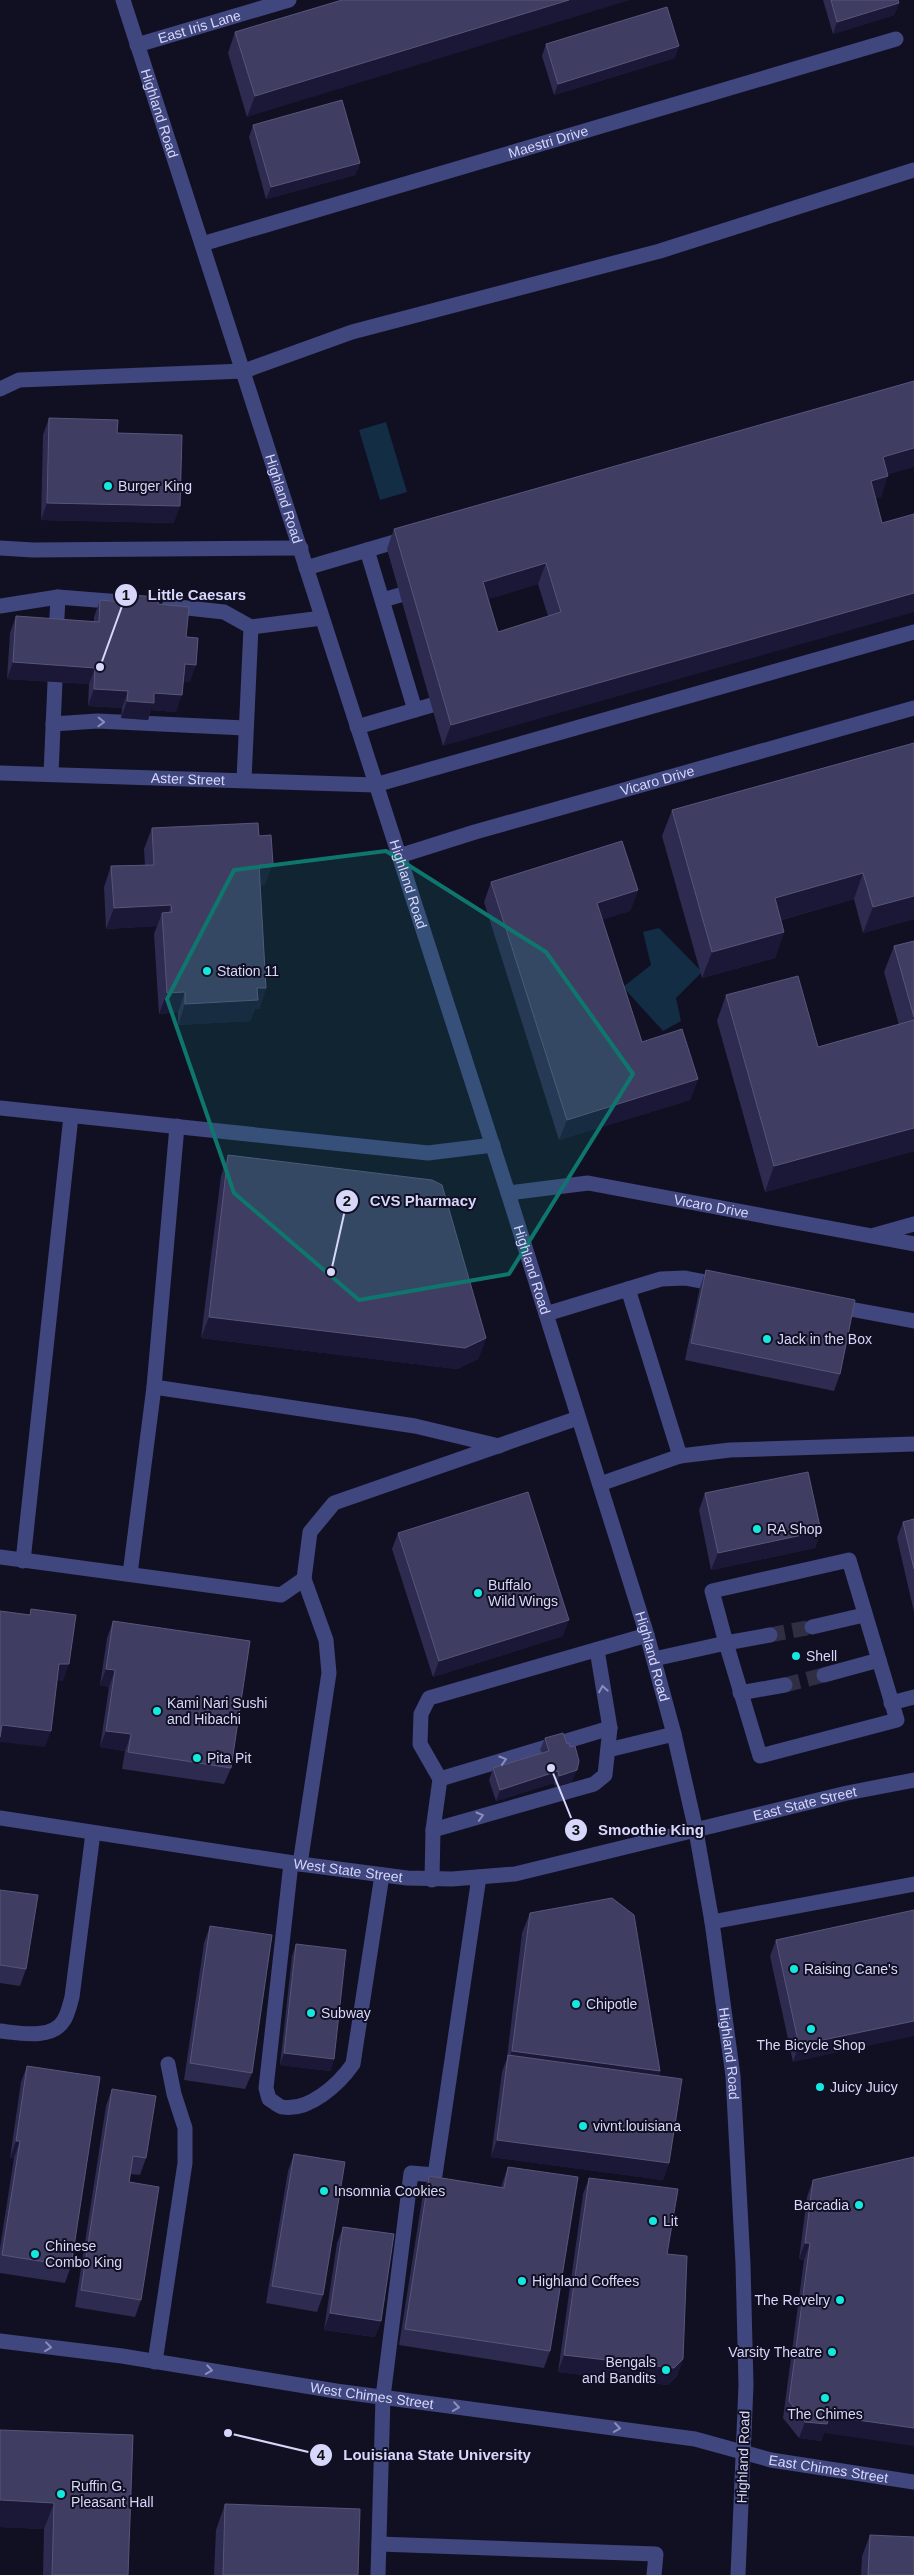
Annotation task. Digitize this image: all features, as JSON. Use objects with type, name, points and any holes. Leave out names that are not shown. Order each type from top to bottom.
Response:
[{"type":"street","name":"Highland Road","points":[[123,0],[301,548],[375,785],[400,856],[493,1145],[647,1635],[674,1734],[696,1831],[712,1922],[728,2027],[737,2132],[746,2385],[738,2575]]},
{"type":"street","name":"East Iris Lane","points":[[137,45],[259,4],[289,0]]},
{"type":"street","name":"Maestri Drive","points":[[202,244],[896,39]]},
{"type":"street","points":[[0,390],[19,380],[244,371],[352,332],[660,251],[914,170]]},
{"type":"street","points":[[306,568],[424,533]]},
{"type":"street","points":[[0,548],[33,550],[301,548]]},
{"type":"street","points":[[367,550],[415,710]]},
{"type":"street","points":[[383,600],[400,595]]},
{"type":"street","points":[[0,606],[58,597],[149,604],[224,612],[251,627],[322,618]]},
{"type":"street","points":[[56,636],[58,597]]},
{"type":"street","points":[[244,780],[251,627]]},
{"type":"street","name":"Aster Street","points":[[0,773],[375,785],[914,632]]},
{"type":"street","points":[[51,774],[55,682]]},
{"type":"street","points":[[357,727],[432,705]]},
{"type":"street","name":"Vicaro Drive","points":[[400,856],[476,832],[914,708]]},
{"type":"street","points":[[53,724],[97,721],[245,728]]},
{"type":"street","points":[[0,1108],[428,1152],[493,1145]]},
{"type":"street","points":[[23,1560],[70,1116]]},
{"type":"street","points":[[130,1574],[154,1388],[177,1126]]},
{"type":"street","name":"Vicaro Drive","points":[[508,1193],[588,1183],[914,1244]]},
{"type":"street","points":[[871,1236],[914,1224]]},
{"type":"street","points":[[546,1314],[661,1279],[685,1278],[733,1287]]},
{"type":"street","points":[[628,1289],[680,1456]]},
{"type":"street","points":[[819,1303],[914,1321]]},
{"type":"street","points":[[154,1388],[415,1426],[499,1446]]},
{"type":"street","points":[[382,1875],[353,2064],[344,2077],[320,2096],[301,2106],[282,2107],[269,2099],[266,2088],[296,1863],[329,1673],[326,1640],[304,1579],[310,1532],[334,1503],[578,1418]]},
{"type":"street","points":[[600,1484],[680,1456],[730,1450],[914,1444]]},
{"type":"street","points":[[0,1558],[281,1595],[304,1579]]},
{"type":"street","points":[[849,1560],[864,1615],[897,1720],[760,1756],[740,1693],[712,1591],[849,1560]]},
{"type":"street","points":[[812,1627],[864,1615]]},
{"type":"street","points":[[432,1880],[433,1830],[440,1779],[420,1744],[421,1714],[428,1698],[647,1635]]},
{"type":"street","points":[[654,1659],[770,1635]]},
{"type":"street","points":[[433,1830],[594,1784],[605,1775],[610,1728],[597,1650]]},
{"type":"street","points":[[824,1675],[879,1660]]},
{"type":"street","points":[[740,1693],[785,1684]]},
{"type":"street","points":[[891,1703],[914,1698]]},
{"type":"street","points":[[440,1779],[610,1728]]},
{"type":"street","points":[[608,1750],[674,1734]]},
{"type":"street","name":"East State Street","points":[[696,1831],[847,1793],[914,1780]]},
{"type":"street","name":"West State Street","points":[[0,1818],[296,1863],[432,1880],[515,1874],[696,1831]]},
{"type":"street","points":[[0,2032],[36,2034],[53,2030],[64,2021],[72,1997],[93,1833]]},
{"type":"street","points":[[378,2575],[383,2398],[410,2173],[435,2175],[479,1877]]},
{"type":"street","points":[[712,1922],[914,1884]]},
{"type":"street","points":[[155,2362],[185,2163],[185,2128],[174,2094],[168,2064]]},
{"type":"street","name":"West Chimes Street","points":[[0,2341],[155,2362],[383,2398],[695,2439],[743,2452]]},
{"type":"street","name":"East Chimes Street","points":[[743,2452],[771,2460],[914,2482]]},
{"type":"street","points":[[378,2544],[656,2554],[654,2575]]},
{"type":"highlighted area","points":[[386,851],[546,952],[633,1074],[509,1274],[359,1300],[234,1193],[167,999],[234,870]]},
{"type":"water","points":[[386,422],[407,492],[380,500],[359,430]]},
{"type":"water","points":[[659,928],[702,972],[676,998],[681,1021],[663,1031],[623,987],[651,965],[643,932]]},
{"type":"building","points":[[342,0],[569,0],[255,96],[235,32]]},
{"type":"building","points":[[831,0],[898,0],[899,3],[837,22]]},
{"type":"building","points":[[667,7],[679,46],[558,84],[546,44]]},
{"type":"building","points":[[342,100],[360,163],[271,187],[253,125]]},
{"type":"building","points":[[914,381],[914,448],[883,457],[888,476],[871,481],[882,523],[914,514],[914,593],[451,725],[394,529]],"holes":[[[546,563],[561,612],[498,632],[483,582]]]},
{"type":"building","name":"Burger King","points":[[49,418],[118,420],[117,433],[182,435],[180,506],[47,503]]},
{"type":"building","points":[[131,595],[159,597],[158,604],[189,607],[186,637],[198,638],[196,665],[185,664],[182,695],[154,693],[154,703],[127,701],[128,691],[94,689],[95,668],[13,662],[16,616],[99,622],[100,600],[131,603]]},
{"type":"building","points":[[914,743],[914,896],[873,907],[863,873],[775,898],[784,932],[712,952],[672,810]]},
{"type":"building","name":"Station 11","points":[[258,823],[259,836],[271,835],[273,864],[259,865],[266,988],[257,988],[258,1000],[185,1004],[185,992],[167,993],[162,913],[172,912],[171,905],[114,908],[111,866],[154,865],[152,828]]},
{"type":"building","points":[[622,841],[638,890],[597,903],[642,1042],[682,1029],[698,1079],[567,1120],[491,882]]},
{"type":"building","points":[[914,941],[914,1017],[894,946]]},
{"type":"building","points":[[798,976],[818,1047],[914,1020],[914,1128],[774,1166],[726,995]]},
{"type":"building","points":[[228,1155],[432,1180],[442,1185],[486,1338],[465,1348],[209,1317]]},
{"type":"building","name":"Jack in the Box","points":[[706,1270],[855,1300],[840,1374],[691,1343]]},
{"type":"building","name":"RA Shop","points":[[808,1472],[821,1531],[718,1553],[705,1493]]},
{"type":"building","name":"Buffalo Wild Wings","points":[[528,1492],[569,1620],[439,1661],[398,1533]]},
{"type":"building","points":[[914,1519],[914,1569],[903,1522]]},
{"type":"building","points":[[31,1609],[76,1615],[69,1664],[59,1664],[51,1731],[2,1725],[0,1737],[0,1611],[30,1615]]},
{"type":"building","points":[[113,1621],[250,1641],[231,1768],[128,1752],[131,1734],[106,1731],[115,1670],[106,1669]]},
{"type":"building","points":[[563,1733],[567,1744],[569,1743],[570,1747],[575,1746],[579,1761],[577,1770],[559,1776],[558,1771],[500,1790],[493,1768],[549,1751],[545,1738]]},
{"type":"building","points":[[0,1890],[38,1895],[26,1969],[0,1965]]},
{"type":"building","name":"Chipotle","points":[[612,1898],[634,1915],[660,2071],[512,2051],[530,1913]]},
{"type":"building","points":[[914,1910],[914,2021],[799,2045],[776,1940]]},
{"type":"building","points":[[210,1926],[272,1935],[252,2073],[190,2063]]},
{"type":"building","name":"Subway","points":[[296,1944],[346,1950],[334,2059],[284,2053]]},
{"type":"building","name":"vivnt.louisiana","points":[[508,2055],[682,2079],[669,2163],[497,2140]]},
{"type":"building","points":[[27,2066],[100,2077],[71,2266],[2,2255],[20,2141],[16,2141]]},
{"type":"building","points":[[112,2089],[156,2096],[146,2158],[133,2156],[129,2182],[159,2187],[141,2300],[81,2290]]},
{"type":"building","points":[[294,2154],[345,2162],[323,2295],[272,2286]]},
{"type":"building","points":[[914,2157],[914,2428],[829,2416],[827,2424],[805,2422],[789,2401],[810,2243],[805,2243],[813,2180]]},
{"type":"building","points":[[508,2167],[578,2177],[550,2351],[405,2329],[429,2176],[504,2188]]},
{"type":"building","points":[[589,2178],[678,2189],[667,2254],[687,2256],[683,2359],[674,2368],[564,2355]]},
{"type":"building","points":[[343,2227],[394,2234],[381,2321],[330,2313]]},
{"type":"building","name":"Ruffin G. Pleasant Hall","points":[[0,2430],[133,2435],[128,2575],[52,2575],[54,2503],[0,2500]]},
{"type":"building","points":[[225,2504],[360,2509],[358,2575],[223,2575]]},
{"type":"building","points":[[870,2535],[914,2537],[914,2575],[868,2575]]},
{"type":"tunnel","points":[[770,1635],[812,1627]]},
{"type":"tunnel","points":[[785,1685],[824,1675]]},
{"type":"place","name":"Burger King","points":[[108,486]]},
{"type":"place","name":"Little Caesars","points":[[100,667]]},
{"type":"place","name":"Station 11","points":[[207,971]]},
{"type":"place","name":"CVS Pharmacy","points":[[331,1272]]},
{"type":"place","name":"Jack in the Box","points":[[767,1339]]},
{"type":"place","name":"RA Shop","points":[[757,1529]]},
{"type":"place","name":"Buffalo Wild Wings","points":[[478,1593]]},
{"type":"place","name":"Shell","points":[[796,1656]]},
{"type":"place","name":"Kami Nari Sushi and Hibachi","points":[[157,1711]]},
{"type":"place","name":"Pita Pit","points":[[197,1758]]},
{"type":"place","name":"Smoothie King","points":[[551,1768]]},
{"type":"place","name":"Raising Cane's","points":[[794,1969]]},
{"type":"place","name":"Chipotle","points":[[576,2004]]},
{"type":"place","name":"Subway","points":[[311,2013]]},
{"type":"place","name":"The Bicycle Shop","points":[[811,2029]]},
{"type":"place","name":"Juicy Juicy","points":[[820,2087]]},
{"type":"place","name":"vivnt.louisiana","points":[[583,2126]]},
{"type":"place","name":"Insomnia Cookies","points":[[324,2191]]},
{"type":"place","name":"Barcadia","points":[[859,2205]]},
{"type":"place","name":"Lit","points":[[653,2221]]},
{"type":"place","name":"Chinese Combo King","points":[[35,2254]]},
{"type":"place","name":"Highland Coffees","points":[[522,2281]]},
{"type":"place","name":"The Revelry","points":[[840,2300]]},
{"type":"place","name":"Varsity Theatre","points":[[832,2352]]},
{"type":"place","name":"Bengals and Bandits","points":[[666,2370]]},
{"type":"place","name":"The Chimes","points":[[825,2398]]},
{"type":"place","name":"Louisiana State University","points":[[228,2433]]},
{"type":"place","name":"Ruffin G. Pleasant Hall","points":[[61,2494]]}]
